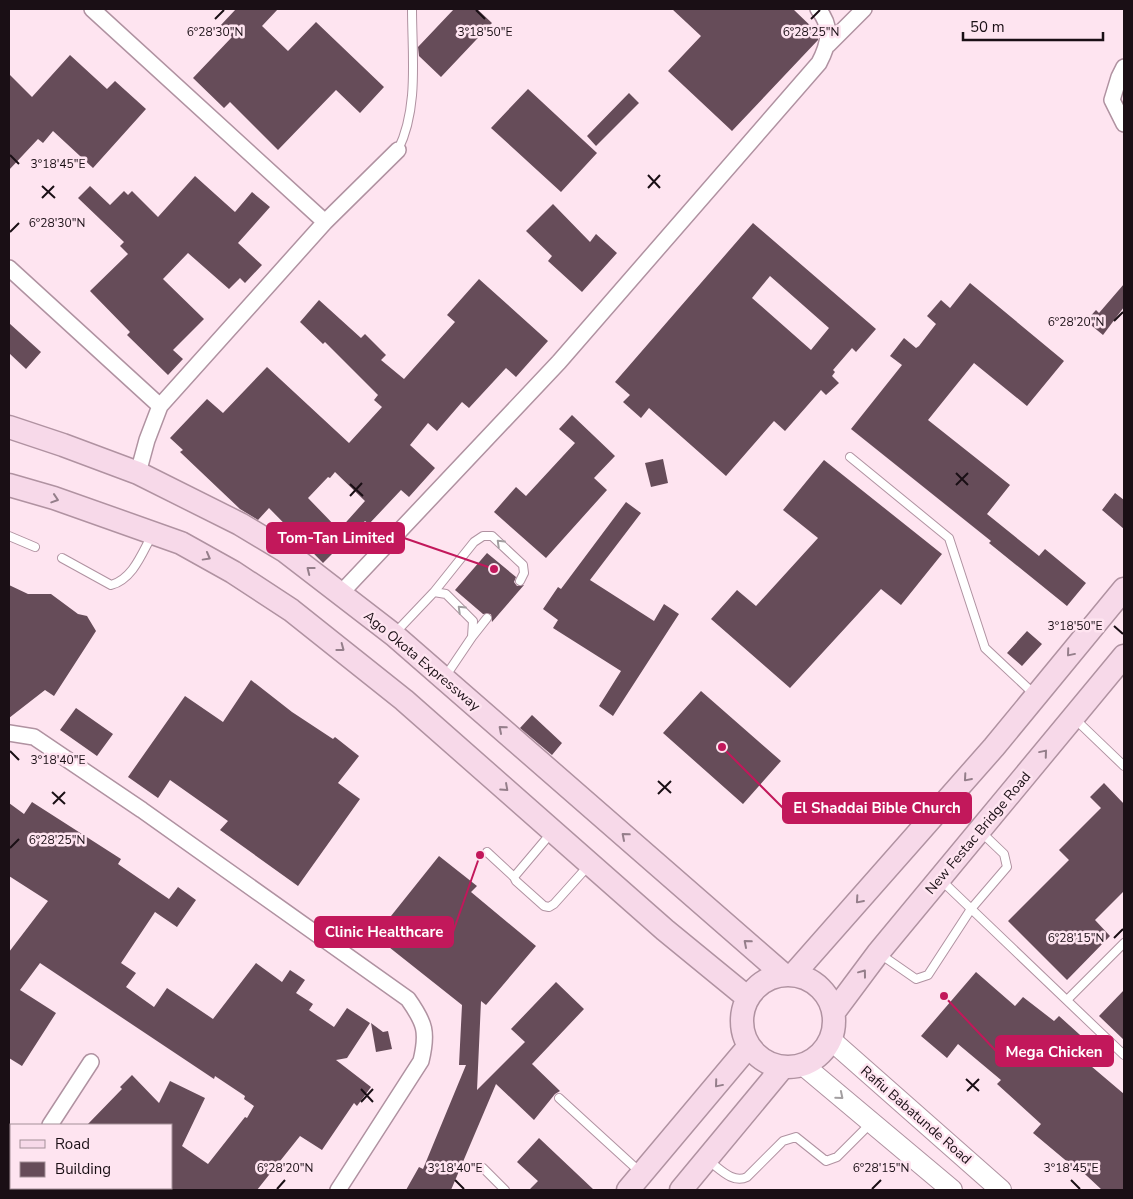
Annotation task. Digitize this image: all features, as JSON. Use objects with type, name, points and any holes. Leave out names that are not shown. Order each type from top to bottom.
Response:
[{"type":"main road","name":"Ago Okota Expressway","points":[[9,428],[63,444],[138,473],[240,524],[285,550],[394,635],[788,975]]},
{"type":"main road","points":[[9,485],[182,543],[233,572],[291,610],[348,653],[411,706],[666,930],[748,998]]},
{"type":"main road","points":[[788,975],[994,747],[1124,589]]},
{"type":"main road","name":"New Festac Bridge Road","points":[[834,1012],[878,953],[1124,656]]},
{"type":"main road","points":[[681,1190],[793,1066],[824,1051],[831,1040],[834,1012],[826,994],[811,981],[788,975],[763,982],[748,998],[743,1014],[743,1031],[749,1046],[764,1061],[793,1066]]},
{"type":"main road","points":[[635,1182],[749,1046]]},
{"type":"street","points":[[92,9],[325,222]]},
{"type":"street","points":[[818,9],[829,30],[828,45]]},
{"type":"street","points":[[340,594],[559,362],[819,63],[828,45],[864,9]]},
{"type":"street","points":[[1124,68],[1118,76],[1112,100],[1124,124]]},
{"type":"street","points":[[138,473],[146,440],[160,406],[325,222],[398,150]]},
{"type":"street","points":[[9,268],[160,406]]},
{"type":"street","points":[[9,733],[34,737],[142,810],[408,999],[422,1018],[426,1040],[421,1061],[338,1190]]},
{"type":"street","name":"Rafiu Babatunde Road","points":[[831,1040],[1001,1190]]},
{"type":"street","points":[[51,1124],[91,1062]]},
{"type":"street","points":[[793,1066],[872,1123],[952,1190]]},
{"type":"lane","points":[[398,150],[407,132],[411,98],[412,9]]},
{"type":"lane","points":[[850,457],[949,538],[985,648],[1035,695]]},
{"type":"lane","points":[[62,558],[111,585],[120,582],[132,571],[153,533]]},
{"type":"lane","points":[[9,536],[35,547]]},
{"type":"lane","points":[[394,635],[434,592],[474,542],[483,536],[492,536],[523,565],[524,573],[520,581]]},
{"type":"lane","points":[[434,592],[446,594],[473,620],[472,637]]},
{"type":"lane","points":[[444,678],[487,618]]},
{"type":"lane","points":[[1073,717],[1124,766]]},
{"type":"lane","points":[[514,876],[553,830]]},
{"type":"lane","points":[[878,953],[896,968],[916,979],[928,975],[971,909],[1007,867],[1004,854],[979,831]]},
{"type":"lane","points":[[487,852],[544,906],[549,907],[554,904],[590,864]]},
{"type":"lane","points":[[939,879],[1124,1055]]},
{"type":"lane","points":[[1068,1000],[1124,943]]},
{"type":"lane","points":[[559,1098],[635,1182]]},
{"type":"lane","points":[[708,1159],[734,1178],[741,1180],[747,1177],[783,1141],[796,1137],[826,1161],[831,1161],[872,1123]]},
{"type":"lane","points":[[483,1168],[505,1190]]},
{"type":"building","points":[[236,9],[278,9],[262,26],[288,51],[316,22],[384,87],[360,113],[336,90],[278,150],[230,102],[224,108],[193,78],[232,37],[220,26]]},
{"type":"building","points":[[454,9],[477,9],[492,23],[441,77],[419,56],[418,47]]},
{"type":"building","points":[[672,9],[793,9],[818,33],[818,40],[732,131],[668,71],[701,36]]},
{"type":"building","points":[[70,55],[107,89],[115,81],[146,109],[93,168],[53,131],[43,143],[38,139],[9,170],[9,74],[32,97]]},
{"type":"building","points":[[528,89],[597,153],[561,192],[491,128]]},
{"type":"building","points":[[629,93],[639,103],[596,146],[587,136]]},
{"type":"building","points":[[195,176],[235,212],[252,192],[270,207],[238,243],[262,265],[245,283],[240,278],[229,289],[188,253],[163,279],[204,319],[173,350],[183,359],[168,375],[127,335],[130,332],[90,291],[128,254],[120,246],[124,242],[78,198],[90,186],[110,205],[124,191],[128,195],[132,191],[158,217]]},
{"type":"building","points":[[553,204],[590,242],[596,234],[617,253],[582,292],[548,261],[552,256],[526,231]]},
{"type":"building","points":[[753,223],[876,329],[856,352],[852,348],[833,370],[835,372],[832,376],[839,383],[826,395],[821,390],[785,431],[774,421],[726,476],[649,408],[641,418],[623,402],[630,395],[615,382]],"holes":[[[770,276],[829,328],[811,350],[752,298]]]},
{"type":"building","points":[[479,279],[548,341],[516,377],[506,368],[469,408],[462,402],[437,431],[428,423],[410,445],[435,468],[409,497],[401,490],[369,524],[365,521],[323,563],[269,508],[258,520],[240,509],[180,452],[183,450],[170,438],[207,399],[223,413],[267,367],[349,443],[382,407],[374,400],[378,395],[325,342],[323,344],[300,322],[319,300],[361,338],[365,334],[386,355],[381,360],[404,379],[455,322],[447,315]],"holes":[[[335,472],[365,501],[339,530],[308,498]]]},
{"type":"building","points":[[970,283],[1064,361],[1027,406],[974,363],[928,420],[1010,485],[987,514],[1039,556],[1045,549],[1086,583],[1067,606],[989,543],[991,541],[851,429],[902,365],[890,356],[904,338],[916,348],[919,346],[936,324],[927,316],[941,300],[950,308]]},
{"type":"building","points":[[1124,284],[1124,307],[1103,335],[1086,321],[1096,310],[1099,313]]},
{"type":"building","points":[[9,323],[41,352],[26,369],[9,353]]},
{"type":"building","points":[[572,415],[615,456],[594,478],[607,490],[546,558],[494,512],[516,487],[526,496],[575,443],[559,429]]},
{"type":"building","points":[[663,459],[668,483],[651,487],[645,463]]},
{"type":"building","points":[[824,460],[942,554],[901,605],[881,589],[790,688],[711,619],[737,590],[756,606],[818,538],[783,510]]},
{"type":"building","points":[[1115,493],[1124,500],[1124,529],[1102,510]]},
{"type":"building","points":[[626,502],[641,513],[590,580],[654,621],[664,604],[679,614],[613,716],[599,706],[621,671],[553,628],[558,620],[543,609],[558,587],[561,589]]},
{"type":"building","points":[[487,553],[516,577],[514,582],[517,586],[524,585],[492,622],[491,614],[483,614],[455,590]]},
{"type":"building","points":[[9,585],[28,594],[51,594],[78,614],[87,616],[96,631],[54,696],[45,690],[9,718]]},
{"type":"building","points":[[1027,631],[1042,644],[1022,666],[1007,653]]},
{"type":"building","points":[[251,680],[292,712],[333,739],[335,737],[359,756],[338,783],[360,799],[298,886],[220,830],[228,821],[170,780],[158,798],[128,777],[185,696],[223,722]]},
{"type":"building","points":[[701,691],[781,761],[743,804],[663,733]]},
{"type":"building","points":[[76,708],[113,734],[97,756],[60,730]]},
{"type":"building","points":[[532,715],[562,743],[552,755],[520,728]]},
{"type":"building","points":[[1104,783],[1124,804],[1124,891],[1095,920],[1110,936],[1067,980],[1008,921],[1069,860],[1059,850],[1101,808],[1090,797]]},
{"type":"building","points":[[32,802],[121,859],[118,864],[169,899],[178,887],[196,900],[177,927],[155,912],[121,963],[136,973],[126,987],[154,1007],[167,988],[213,1019],[256,963],[282,982],[290,970],[305,980],[296,993],[313,1004],[309,1010],[334,1027],[347,1008],[370,1023],[347,1058],[336,1060],[371,1087],[357,1106],[354,1103],[322,1150],[300,1136],[257,1190],[171,1190],[172,1124],[88,1124],[122,1089],[120,1087],[132,1075],[159,1103],[170,1081],[205,1098],[182,1146],[208,1164],[245,1117],[247,1118],[254,1106],[244,1099],[245,1096],[215,1076],[214,1079],[40,963],[20,990],[56,1013],[22,1066],[9,1058],[9,952],[48,901],[9,876],[9,803],[24,814]]},
{"type":"building","points":[[439,856],[477,886],[471,892],[536,946],[486,1005],[481,1001],[477,1090],[525,1042],[511,1029],[556,982],[584,1009],[532,1064],[560,1091],[555,1094],[534,1120],[496,1084],[451,1190],[406,1190],[419,1167],[423,1169],[466,1065],[459,1065],[462,1005],[375,936]]},
{"type":"building","points":[[976,972],[1015,1006],[1023,997],[1054,1021],[1059,1016],[1089,1043],[1078,1055],[1124,1094],[1124,1190],[1102,1190],[1072,1162],[1070,1164],[1033,1133],[1041,1124],[997,1084],[1001,1080],[958,1044],[947,1058],[921,1036]]},
{"type":"building","points":[[1124,990],[1124,1040],[1099,1016]]},
{"type":"building","points":[[371,1023],[383,1032],[388,1031],[392,1049],[376,1052]]},
{"type":"building","points":[[539,1138],[594,1190],[529,1190],[538,1181],[517,1162]]},
{"type":"place","name":"Tom-Tan Limited","points":[[494,569]]},
{"type":"place","name":"El Shaddai Bible Church","points":[[722,747]]},
{"type":"place","name":"Clinic Healthcare","points":[[480,855]]},
{"type":"place","name":"Mega Chicken","points":[[944,996]]}]
